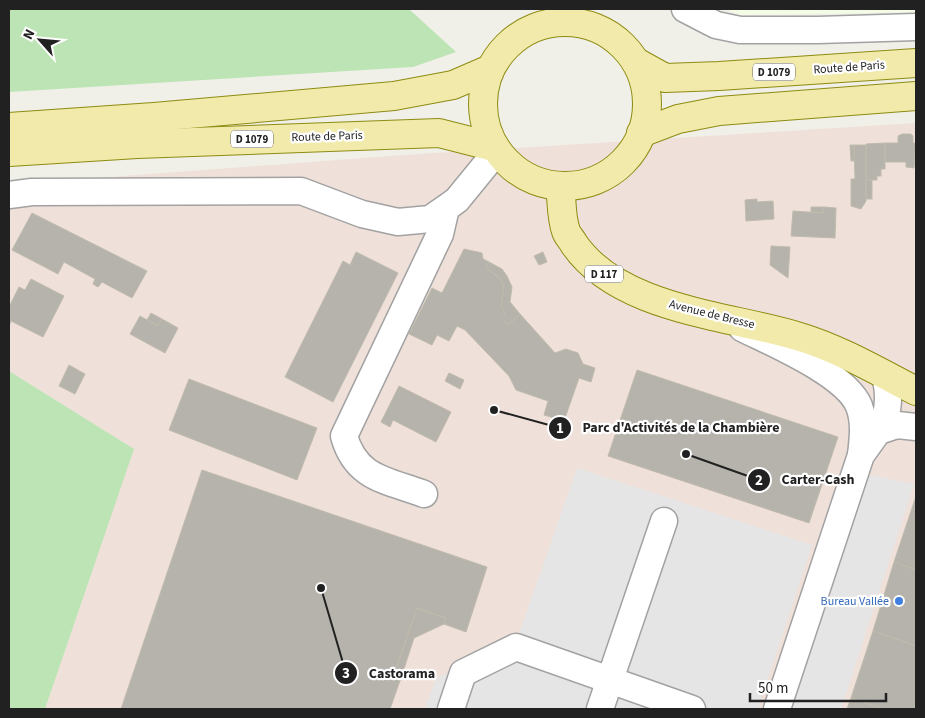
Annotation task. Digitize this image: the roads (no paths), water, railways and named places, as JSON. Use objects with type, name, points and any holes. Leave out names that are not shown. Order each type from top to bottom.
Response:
[{"type":"main road","points":[[559,15],[604,31],[622,44],[636,62],[645,85],[647,110],[641,134],[632,152],[618,167],[581,184],[560,186],[542,183],[524,176],[509,165],[496,149],[484,122],[483,95],[490,69],[502,50],[518,36],[559,15]]},
{"type":"main road","name":"Route de Paris","points":[[636,62],[665,78],[916,63]]},
{"type":"main road","points":[[9,127],[154,117],[394,96],[453,85],[490,69]]},
{"type":"main road","points":[[641,134],[678,120],[719,111],[916,96]]},
{"type":"main road","name":"Route de Paris","points":[[9,152],[137,144],[439,133],[496,149]]},
{"type":"main road","name":"Avenue de Bresse","points":[[560,186],[566,231],[582,255],[608,277],[643,295],[699,312],[803,338],[885,375],[916,392]]},
{"type":"street","points":[[685,9],[716,25],[740,30],[821,20],[916,27]]},
{"type":"street","points":[[9,195],[32,192],[301,190],[362,214],[398,222],[430,219],[457,200],[496,149]]},
{"type":"street","points":[[424,494],[364,472],[349,454],[344,436],[440,234],[446,208]]},
{"type":"street","points":[[699,312],[783,348],[823,371],[844,387],[858,404],[864,425],[861,454],[777,709]]},
{"type":"street","points":[[861,454],[879,430],[888,410],[890,396],[885,375]]},
{"type":"street","points":[[879,430],[897,425],[916,427]]},
{"type":"street","points":[[600,709],[664,522]]},
{"type":"street","points":[[451,709],[463,673],[516,647],[692,709]]},
{"type":"place","name":"Parc d'Activités de la Chambière","points":[[494,410]]},
{"type":"place","name":"Carter-Cash","points":[[686,454]]},
{"type":"place","name":"Castorama","points":[[321,588]]},
{"type":"place","name":"Bureau Vallée","points":[[899,601]]}]
